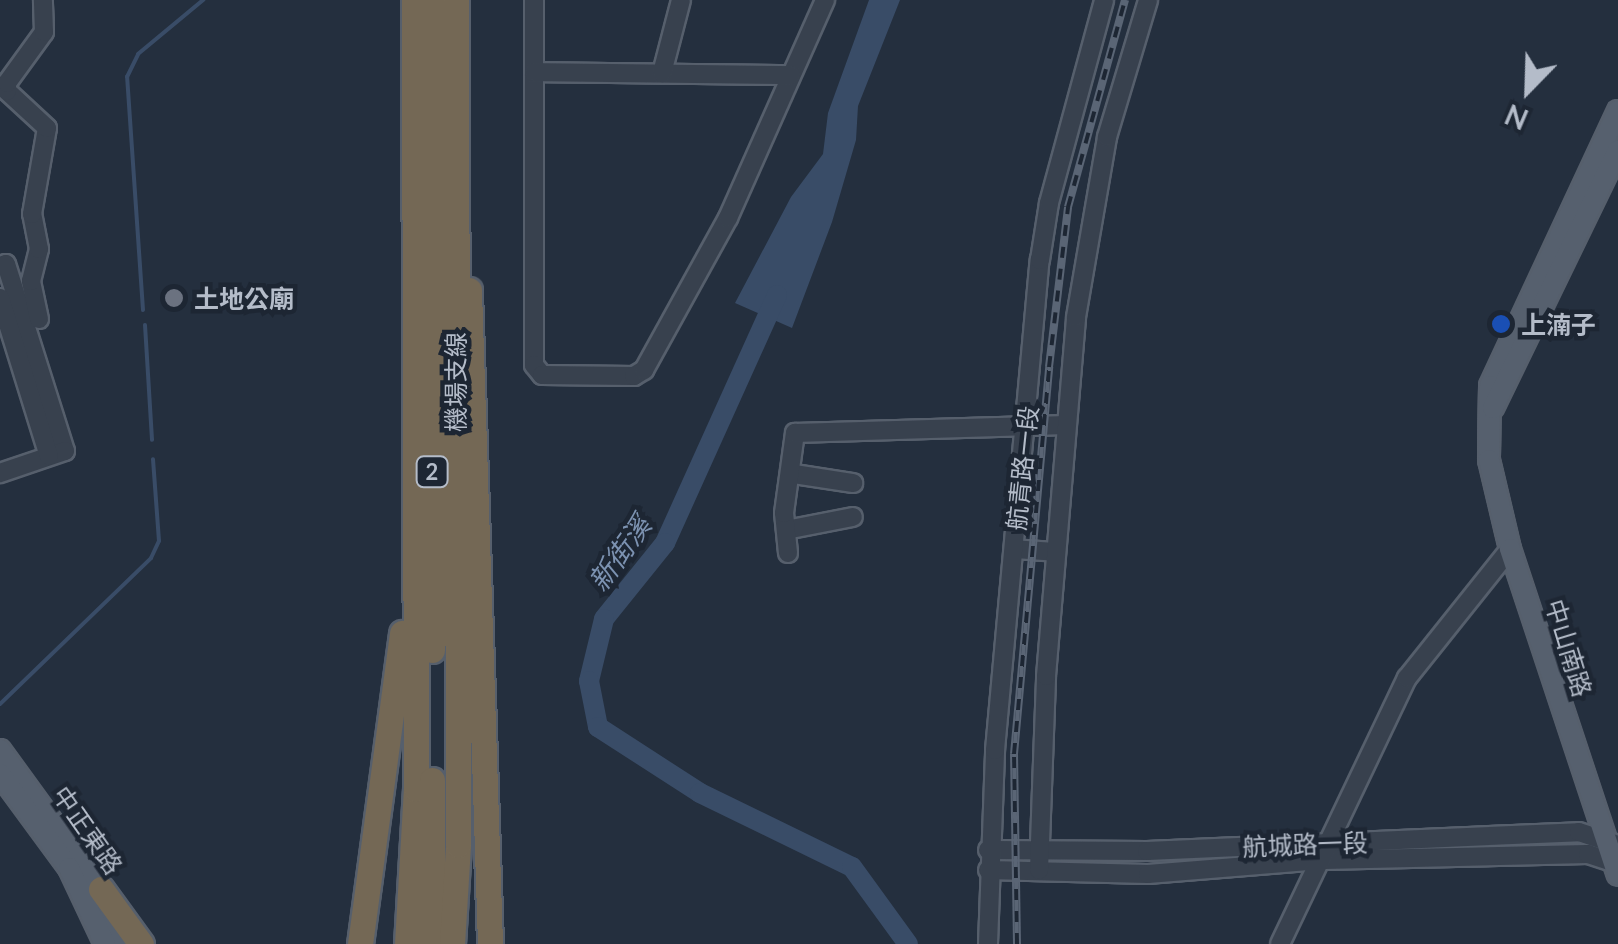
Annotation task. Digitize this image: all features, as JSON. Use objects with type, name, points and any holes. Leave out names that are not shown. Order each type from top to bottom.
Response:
[{"type":"highway","points":[[404,944],[416,788],[414,0]]},
{"type":"highway","name":"機場支線","points":[[432,0],[432,944]]},
{"type":"highway","name":"機場支線","points":[[452,944],[458,844],[456,0]]},
{"type":"highway","points":[[455,138],[466,199],[467,265],[470,736],[464,944]]},
{"type":"highway","points":[[467,265],[490,944]]},
{"type":"highway","points":[[360,944],[414,570]]},
{"type":"highway","points":[[101,890],[142,944]]},
{"type":"main road","name":"中山南路","points":[[1615,859],[1510,548],[1489,460],[1497,369],[1618,111]]},
{"type":"main road","points":[[1492,410],[1618,151]]},
{"type":"main road","name":"中正東路","points":[[0,750],[101,890],[124,944]]},
{"type":"main road","name":"中正東路","points":[[0,774],[69,868],[105,944]]},
{"type":"street","points":[[40,319],[31,281],[40,249],[32,214],[48,128],[7,91],[3,80],[44,32],[43,0]]},
{"type":"street","points":[[534,0],[534,365],[542,375],[640,374],[728,218],[825,0]]},
{"type":"street","points":[[662,74],[681,0]]},
{"type":"street","name":"航青路一段","points":[[988,944],[988,850],[1049,203],[1104,0]]},
{"type":"street","name":"航青路一段","points":[[1040,860],[1056,552],[1090,217],[1148,0]]},
{"type":"street","points":[[534,72],[791,76]]},
{"type":"street","points":[[3,265],[57,454]]},
{"type":"street","points":[[0,298],[57,454]]},
{"type":"street","points":[[788,554],[786,530],[795,433],[1066,425]]},
{"type":"street","points":[[0,473],[57,454]]},
{"type":"street","points":[[794,474],[853,483]]},
{"type":"street","points":[[786,530],[853,517]]},
{"type":"street","points":[[1280,944],[1328,852],[1407,678],[1510,548]]},
{"type":"street","points":[[1014,549],[1056,552]]},
{"type":"street","name":"航城路一段","points":[[988,850],[1148,874],[1328,852],[1580,832],[1615,859]]},
{"type":"street","name":"航城路一段","points":[[988,870],[1040,860]]},
{"type":"water","points":[[869,0],[900,0],[858,106],[856,140],[832,222],[792,328],[735,303],[791,197],[823,154],[828,113]]},
{"type":"waterway","points":[[143,310],[127,77],[138,54],[203,0]]},
{"type":"waterway","name":"新街溪","points":[[777,295],[665,543],[604,619],[589,681],[598,727],[700,793],[852,867],[908,944]]},
{"type":"waterway","points":[[145,325],[152,440]]},
{"type":"waterway","points":[[0,704],[151,558],[159,541],[153,459]]},
{"type":"railway","points":[[1017,944],[1014,754],[1049,367],[1068,207],[1125,0]]},
{"type":"place","name":"土地公廟","points":[[174,298]]},
{"type":"place","name":"上湳子","points":[[1501,324]]}]
